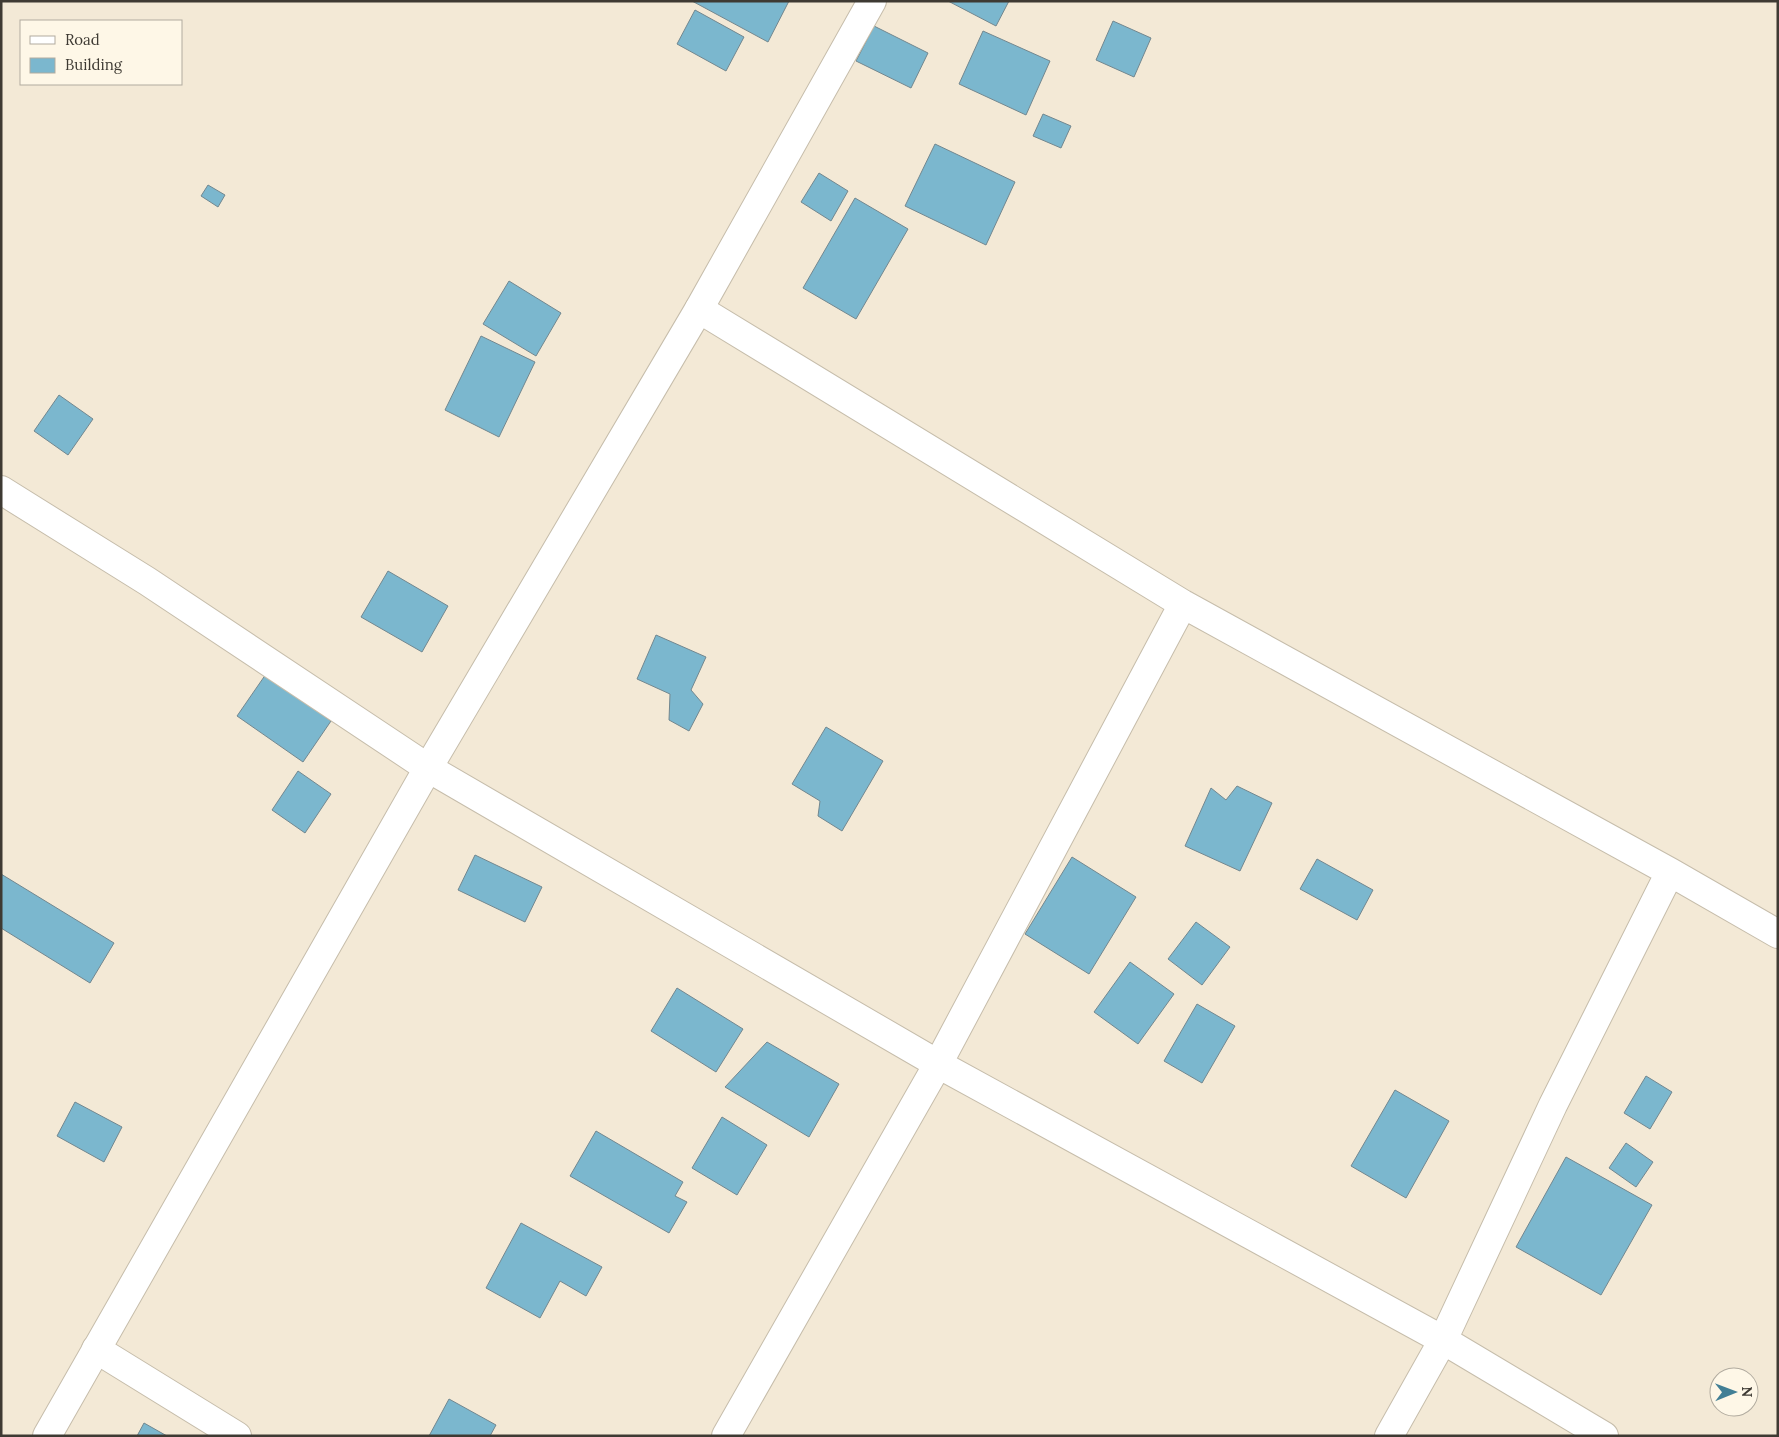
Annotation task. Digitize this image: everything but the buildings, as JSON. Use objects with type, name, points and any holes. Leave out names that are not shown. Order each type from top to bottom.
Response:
[{"type":"street","points":[[47,1436],[428,768],[699,309],[872,1]]},
{"type":"street","points":[[699,309],[1184,604],[1670,872],[1778,934]]},
{"type":"street","points":[[1,490],[147,581],[428,768],[938,1064],[1443,1340],[1604,1436]]},
{"type":"street","points":[[726,1436],[938,1064],[1184,604]]},
{"type":"street","points":[[1389,1436],[1443,1340],[1553,1105],[1670,872]]},
{"type":"street","points":[[96,1349],[237,1436]]}]
